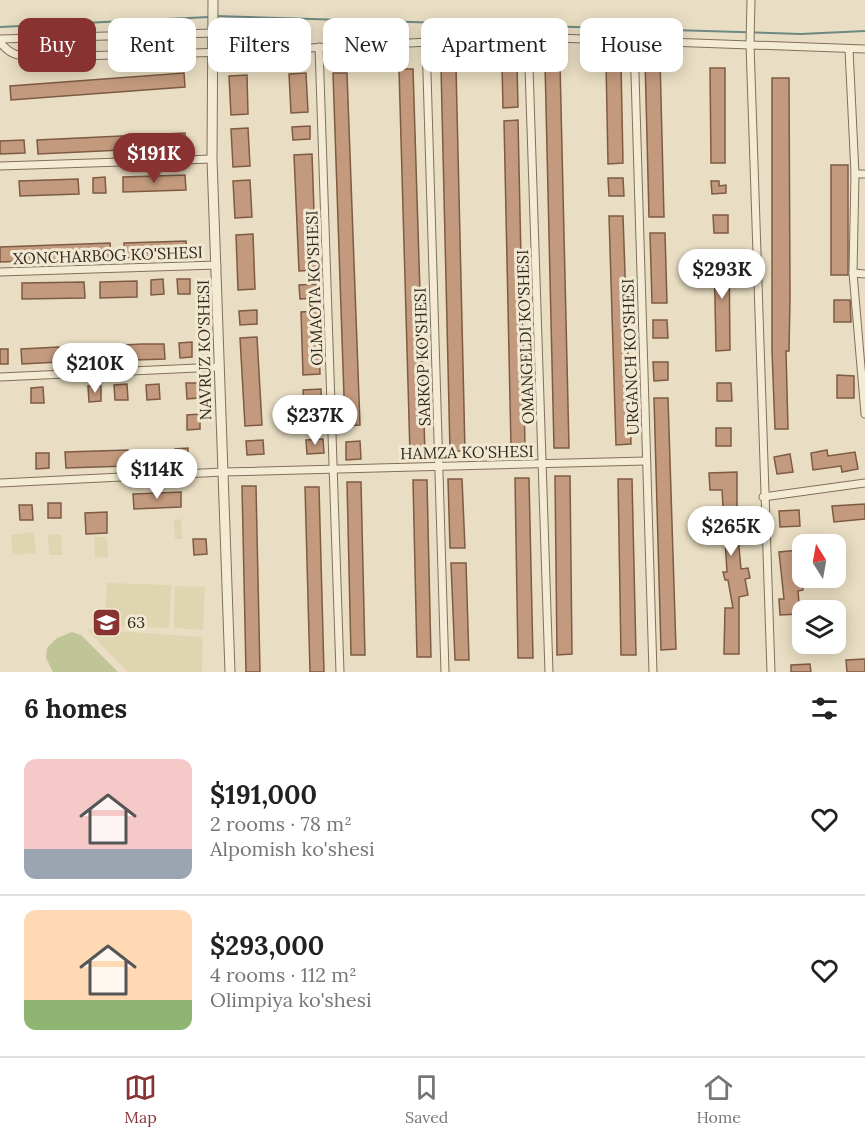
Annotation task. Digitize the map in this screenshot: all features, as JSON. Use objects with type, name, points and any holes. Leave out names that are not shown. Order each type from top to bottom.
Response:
[{"type":"street","name":"NAVRUZ KO'SHESI","points":[[213,0],[213,18]]},
{"type":"street","points":[[752,0],[750,44],[763,497],[771,672]]},
{"type":"street","points":[[0,40],[208,31]]},
{"type":"street","points":[[0,40],[8,52],[17,56],[208,53]]},
{"type":"street","points":[[311,47],[421,40]]},
{"type":"street","points":[[683,42],[865,49]]},
{"type":"street","name":"OLMAOTA KO'SHESI","points":[[319,47],[335,468],[340,672]]},
{"type":"street","points":[[849,49],[855,174],[853,273],[865,414]]},
{"type":"street","name":"NAVRUZ KO'SHESI","points":[[213,72],[212,159],[230,672]]},
{"type":"street","name":"SARKOP KO'SHESI","points":[[427,72],[445,672]]},
{"type":"street","name":"OMANGELDI KO'SHESI","points":[[529,72],[549,672]]},
{"type":"street","name":"URGANCH KO'SHESI","points":[[635,72],[653,672]]},
{"type":"street","points":[[0,166],[212,159]]},
{"type":"street","points":[[855,174],[865,174]]},
{"type":"street","name":"XONCHARBOG KO'SHESI","points":[[0,272],[217,265]]},
{"type":"street","points":[[853,273],[865,273]]},
{"type":"street","points":[[0,377],[219,367]]},
{"type":"street","name":"HAMZA KO'SHESI","points":[[0,483],[335,468],[646,460]]},
{"type":"street","points":[[763,497],[865,483]]},
{"type":"shaded area","points":[[181,519],[182,539],[175,539],[174,520]]},
{"type":"shaded area","points":[[34,532],[36,553],[13,555],[11,535]]},
{"type":"shaded area","points":[[61,534],[62,555],[49,555],[48,535]]},
{"type":"shaded area","points":[[94,537],[107,537],[108,557],[95,558]]},
{"type":"shaded area","points":[[107,583],[171,585],[169,628],[105,625]]},
{"type":"shaded area","points":[[175,586],[205,587],[203,630],[174,628]]},
{"type":"shaded area","points":[[86,629],[203,637],[202,672],[128,672]]},
{"type":"green space","points":[[72,632],[81,635],[118,672],[53,672],[46,658],[47,648],[57,638]]},
{"type":"building","points":[[710,68],[725,68],[725,163],[711,163]]},
{"type":"building","points":[[409,69],[413,69],[425,453],[410,454],[399,72],[409,72]]},
{"type":"building","points":[[441,72],[456,72],[465,451],[450,451]]},
{"type":"building","points":[[502,72],[517,72],[518,107],[503,108]]},
{"type":"building","points":[[545,72],[560,72],[569,448],[554,448]]},
{"type":"building","points":[[606,72],[621,72],[623,163],[608,164]]},
{"type":"building","points":[[645,72],[660,72],[664,217],[649,217]]},
{"type":"building","points":[[184,73],[185,87],[11,100],[10,86]]},
{"type":"building","points":[[306,73],[308,112],[291,113],[289,74]]},
{"type":"building","points":[[333,73],[347,73],[360,425],[345,426]]},
{"type":"building","points":[[247,75],[248,114],[231,115],[229,76]]},
{"type":"building","points":[[772,78],[789,78],[790,298],[789,351],[786,351],[788,429],[775,429],[772,351]]},
{"type":"building","points":[[518,120],[525,446],[511,447],[504,121]]},
{"type":"building","points":[[310,126],[310,139],[293,140],[292,127]]},
{"type":"building","points":[[248,128],[250,166],[233,167],[231,129]]},
{"type":"building","points":[[185,133],[186,147],[38,154],[37,140]]},
{"type":"building","points":[[24,140],[25,153],[0,154],[0,141]]},
{"type":"building","points":[[312,154],[316,270],[299,271],[294,155]]},
{"type":"building","points":[[831,165],[848,165],[848,275],[831,275]]},
{"type":"building","points":[[185,175],[186,190],[123,192],[123,177]]},
{"type":"building","points":[[105,177],[106,193],[93,193],[93,178]]},
{"type":"building","points":[[608,178],[623,178],[624,196],[609,196]]},
{"type":"building","points":[[78,179],[79,194],[20,196],[19,181]]},
{"type":"building","points":[[250,180],[252,217],[235,218],[233,181]]},
{"type":"building","points":[[711,181],[719,181],[719,186],[726,185],[726,193],[712,194]]},
{"type":"building","points":[[713,215],[728,215],[728,233],[714,233]]},
{"type":"building","points":[[609,216],[623,216],[631,444],[616,445]]},
{"type":"building","points":[[650,233],[665,233],[667,303],[652,303]]},
{"type":"building","points":[[253,234],[255,289],[238,290],[236,235]]},
{"type":"building","points":[[186,241],[187,256],[125,258],[124,243]]},
{"type":"building","points":[[110,243],[111,258],[0,262],[0,247]]},
{"type":"building","points":[[714,250],[729,250],[730,350],[716,351]]},
{"type":"building","points":[[163,279],[164,294],[151,295],[151,280]]},
{"type":"building","points":[[177,279],[190,279],[190,294],[178,294]]},
{"type":"building","points":[[137,281],[137,297],[100,298],[100,282]]},
{"type":"building","points":[[84,282],[85,298],[22,299],[22,283]]},
{"type":"building","points":[[316,284],[317,298],[300,299],[299,285]]},
{"type":"building","points":[[834,300],[850,300],[851,322],[834,322]]},
{"type":"building","points":[[257,310],[257,324],[240,325],[239,311]]},
{"type":"building","points":[[318,311],[320,374],[303,375],[301,312]]},
{"type":"building","points":[[653,320],[667,320],[668,338],[653,338]]},
{"type":"building","points":[[257,337],[262,425],[245,426],[240,338]]},
{"type":"building","points":[[192,342],[192,357],[180,358],[179,343]]},
{"type":"building","points":[[164,344],[165,359],[104,361],[104,346]]},
{"type":"building","points":[[84,346],[85,362],[72,362],[72,347]]},
{"type":"building","points":[[59,347],[59,362],[22,364],[21,349]]},
{"type":"building","points":[[0,349],[8,349],[8,364],[0,364]]},
{"type":"building","points":[[653,362],[668,362],[668,380],[654,381]]},
{"type":"building","points":[[837,375],[854,376],[854,398],[837,398]]},
{"type":"building","points":[[186,383],[199,383],[199,398],[187,399]]},
{"type":"building","points":[[717,383],[731,383],[732,401],[717,401]]},
{"type":"building","points":[[127,384],[128,400],[115,400],[114,385]]},
{"type":"building","points":[[159,384],[160,399],[147,400],[146,385]]},
{"type":"building","points":[[88,386],[101,386],[101,401],[89,402]]},
{"type":"building","points":[[43,387],[44,403],[31,403],[31,388]]},
{"type":"building","points":[[321,389],[322,425],[305,426],[303,390]]},
{"type":"building","points":[[654,398],[668,398],[676,649],[661,650]]},
{"type":"building","points":[[200,414],[200,429],[187,430],[187,415]]},
{"type":"building","points":[[716,428],[731,428],[731,446],[716,446]]},
{"type":"building","points":[[323,439],[324,453],[307,454],[306,440]]},
{"type":"building","points":[[263,440],[264,454],[247,455],[246,441]]},
{"type":"building","points":[[360,441],[361,459],[346,460],[346,442]]},
{"type":"building","points":[[188,448],[188,464],[176,464],[175,449]]},
{"type":"building","points":[[128,450],[128,466],[66,468],[65,452]]},
{"type":"building","points":[[142,450],[155,450],[155,465],[143,465]]},
{"type":"building","points":[[827,450],[828,456],[855,452],[858,469],[842,472],[841,466],[813,470],[811,453]]},
{"type":"building","points":[[36,453],[49,453],[49,468],[36,469]]},
{"type":"building","points":[[790,454],[793,472],[777,474],[774,457]]},
{"type":"building","points":[[737,472],[737,527],[741,569],[748,568],[750,578],[745,579],[748,595],[739,597],[739,654],[724,654],[725,608],[733,608],[728,580],[725,580],[723,572],[727,572],[722,490],[710,490],[709,473]]},
{"type":"building","points":[[555,476],[570,476],[572,654],[557,655]]},
{"type":"building","points":[[515,478],[529,478],[533,658],[518,658]]},
{"type":"building","points":[[448,479],[462,479],[465,548],[450,548]]},
{"type":"building","points":[[618,479],[632,479],[636,655],[621,655]]},
{"type":"building","points":[[413,480],[427,480],[431,657],[417,657]]},
{"type":"building","points":[[347,482],[361,482],[365,655],[351,655]]},
{"type":"building","points":[[242,486],[256,486],[260,672],[246,672]]},
{"type":"building","points":[[305,487],[319,487],[324,672],[310,672]]},
{"type":"building","points":[[181,492],[181,507],[134,509],[133,494]]},
{"type":"building","points":[[48,503],[61,503],[61,518],[48,518]]},
{"type":"building","points":[[865,504],[865,519],[834,522],[832,506]]},
{"type":"building","points":[[19,505],[32,505],[33,520],[20,520]]},
{"type":"building","points":[[799,510],[800,526],[780,527],[779,511]]},
{"type":"building","points":[[107,512],[107,533],[86,534],[85,513]]},
{"type":"building","points":[[193,539],[206,539],[207,554],[194,555]]},
{"type":"building","points":[[792,551],[792,588],[803,588],[803,590],[798,591],[799,600],[792,600],[792,614],[780,615],[779,599],[784,599],[779,552]]},
{"type":"building","points":[[451,563],[466,563],[469,660],[455,660]]},
{"type":"building","points":[[865,659],[865,672],[847,672],[846,660]]},
{"type":"building","points":[[810,664],[811,672],[791,672],[791,665]]},
{"type":"waterway","points":[[214,16],[801,34],[865,31]]},
{"type":"waterway","points":[[0,27],[209,17]]},
{"type":"place","name":"63","points":[[106,622]]}]
